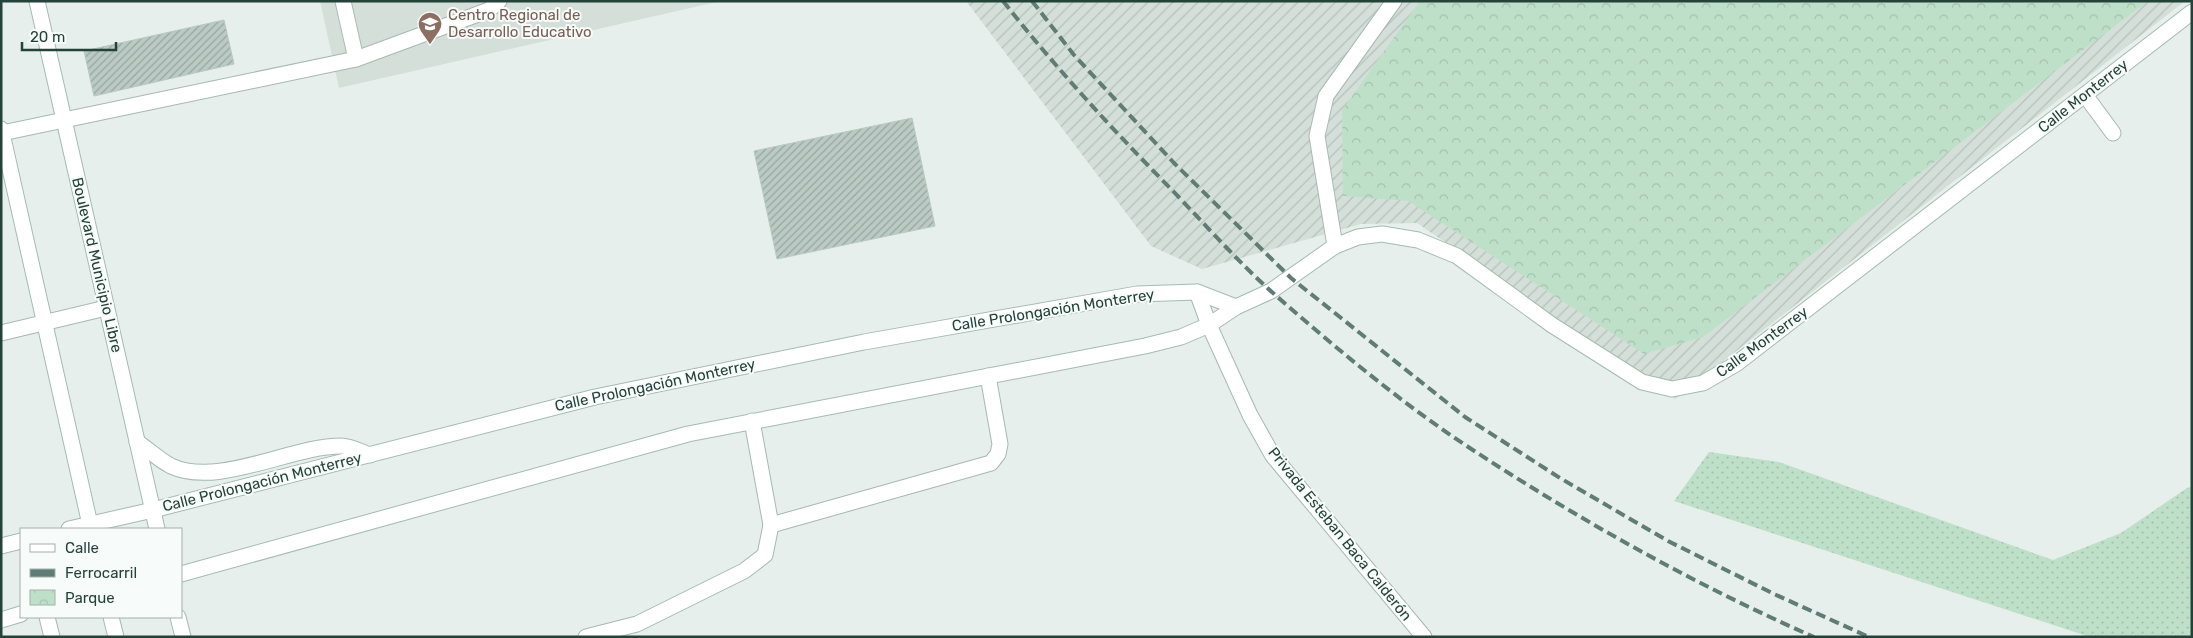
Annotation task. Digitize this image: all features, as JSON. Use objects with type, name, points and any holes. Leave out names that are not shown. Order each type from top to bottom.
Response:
[{"type":"street","name":"Boulevard Municipio Libre","points":[[37,1],[157,528]]},
{"type":"street","points":[[343,1],[356,58]]},
{"type":"street","points":[[90,527],[2,131],[64,120],[356,58],[489,10],[499,1]]},
{"type":"street","points":[[1335,246],[1317,136],[1326,96],[1394,1]]},
{"type":"street","name":"Calle Monterrey","points":[[1236,307],[1271,291],[1335,246],[1358,237],[1382,234],[1418,240],[1457,256],[1552,324],[1642,382],[1672,389],[1702,383],[1736,364],[2192,12]]},
{"type":"street","points":[[2084,95],[2113,133]]},
{"type":"street","name":"Calle Prolongación Monterrey","points":[[90,527],[595,397],[788,357],[1137,294],[1197,292],[1236,307]]},
{"type":"street","name":"Privada Esteban Baca Calderón","points":[[1197,292],[1209,325],[1250,415],[1273,456],[1424,637]]},
{"type":"street","points":[[182,574],[688,434],[1145,346],[1181,337],[1209,325],[1236,307]]},
{"type":"street","points":[[1,333],[106,308]]},
{"type":"street","points":[[771,525],[991,463],[998,454],[1000,444],[988,376]]},
{"type":"street","points":[[586,637],[637,624],[744,571],[765,554],[771,525],[752,421]]},
{"type":"street","points":[[137,442],[172,466],[194,472],[220,471],[328,447],[343,446],[370,454]]},
{"type":"street","points":[[1,546],[20,541]]},
{"type":"street","points":[[1,620],[20,614]]},
{"type":"street","points":[[47,618],[52,637]]},
{"type":"street","points":[[111,618],[116,637]]},
{"type":"street","points":[[178,618],[183,637]]},
{"type":"shaded area","name":"Centro Regional de Desarrollo Educativo","points":[[320,1],[721,1],[339,88]]},
{"type":"shaded area","points":[[966,1],[2185,1],[1675,399],[1417,223],[1361,224],[1202,269],[1151,246]]},
{"type":"green space","points":[[1420,1],[2148,1],[1703,337],[1644,354],[1408,201],[1343,196],[1342,110]]},
{"type":"green space","points":[[1709,452],[1779,462],[2053,560],[2121,533],[2187,488],[2192,487],[2192,637],[2090,637],[1674,501]]},
{"type":"building","points":[[224,20],[234,64],[94,96],[84,51]]},
{"type":"building","points":[[912,118],[935,226],[777,259],[754,151]]},
{"type":"railway","points":[[1003,1],[1084,97],[1234,255],[1273,293],[1373,377],[1452,436],[1560,505],[1685,575],[1814,637]]},
{"type":"railway","points":[[1032,1],[1074,55],[1174,163],[1291,278],[1465,417],[1560,478],[1668,541],[1774,594],[1869,637]]},
{"type":"place","name":"Centro Regional de Desarrollo Educativo","points":[[430,45]]}]
